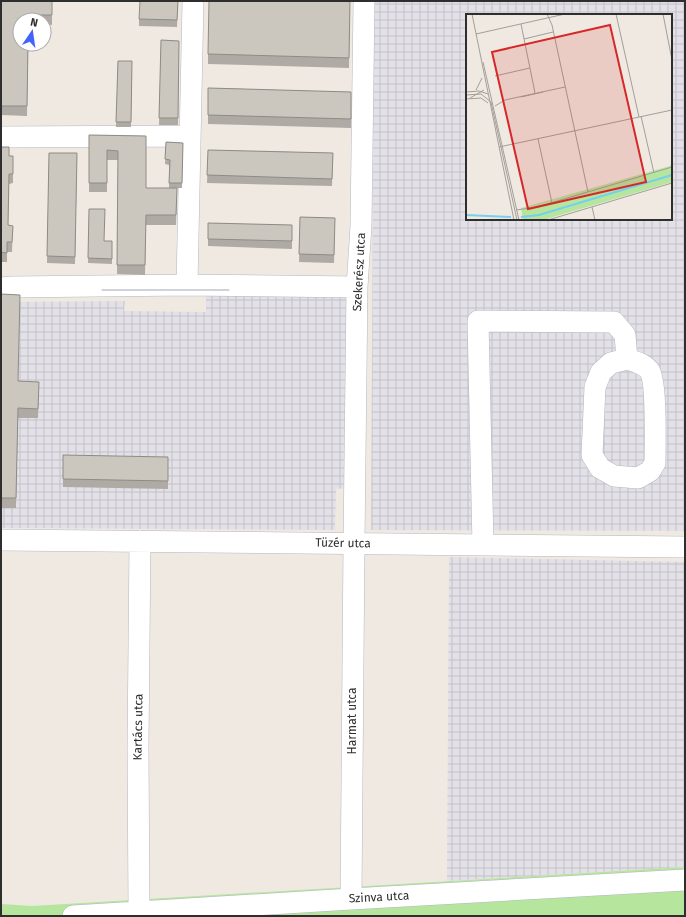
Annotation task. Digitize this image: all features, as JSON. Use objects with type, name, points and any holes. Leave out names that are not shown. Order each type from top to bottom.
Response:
[{"type":"street","points":[[187,285],[193,1]]},
{"type":"street","name":"Szekerész utca","points":[[354,543],[357,287],[361,226],[364,1]]},
{"type":"street","points":[[1,137],[190,136]]},
{"type":"street","points":[[1,288],[12,286],[187,285],[357,287]]},
{"type":"street","points":[[483,544],[478,321],[614,322],[626,335],[627,359]]},
{"type":"street","points":[[627,359],[642,364],[650,371],[654,390],[655,463],[650,471],[638,478],[614,476],[600,468],[592,455],[595,387],[601,372],[606,367],[611,363],[627,359]]},
{"type":"street","name":"Tüzér utca","points":[[1,540],[685,547]]},
{"type":"street","name":"Kartács utca","points":[[139,912],[138,747],[140,541]]},
{"type":"street","name":"Harmat utca","points":[[351,898],[354,543]]},
{"type":"street","name":"Szinva utca","points":[[73,916],[351,898],[685,880]]},
{"type":"shaded area","points":[[374,1],[685,1],[685,531],[371,530]]},
{"type":"shaded area","points":[[206,293],[346,295],[347,488],[336,489],[335,530],[1,528],[1,302],[125,301],[124,311],[206,312]]},
{"type":"shaded area","points":[[449,557],[685,562],[685,867],[447,881]]},
{"type":"green space","points":[[685,867],[685,916],[1,916],[1,904],[32,906]]},
{"type":"building","points":[[1,1],[52,1],[52,12],[12,12],[12,52],[28,52],[27,106],[1,106]]},
{"type":"building","points":[[140,1],[178,1],[177,20],[139,19]]},
{"type":"building","points":[[209,1],[350,1],[349,58],[208,54]]},
{"type":"building","points":[[161,40],[179,41],[178,118],[159,118]]},
{"type":"building","points":[[118,61],[132,61],[131,122],[116,122]]},
{"type":"building","points":[[208,88],[351,92],[351,119],[208,115]]},
{"type":"building","points":[[89,135],[146,136],[146,188],[177,188],[176,215],[146,215],[145,265],[117,265],[118,151],[107,150],[107,183],[89,183]]},
{"type":"building","points":[[166,142],[183,143],[182,183],[169,183],[170,160],[165,159]]},
{"type":"building","points":[[1,147],[9,147],[9,156],[13,156],[13,174],[9,174],[8,225],[13,226],[12,242],[7,242],[7,253],[1,252]]},
{"type":"building","points":[[208,150],[333,153],[332,179],[207,175]]},
{"type":"building","points":[[49,153],[77,153],[75,257],[47,256]]},
{"type":"building","points":[[89,209],[105,209],[104,241],[112,241],[112,259],[88,258]]},
{"type":"building","points":[[300,217],[335,218],[334,255],[299,254]]},
{"type":"building","points":[[208,223],[292,225],[292,241],[208,239]]},
{"type":"building","points":[[1,294],[20,295],[18,381],[39,382],[38,409],[18,408],[16,498],[1,498]]},
{"type":"building","points":[[63,455],[168,457],[168,481],[63,479]]},
{"type":"tram line","points":[[102,290],[229,290]]}]
